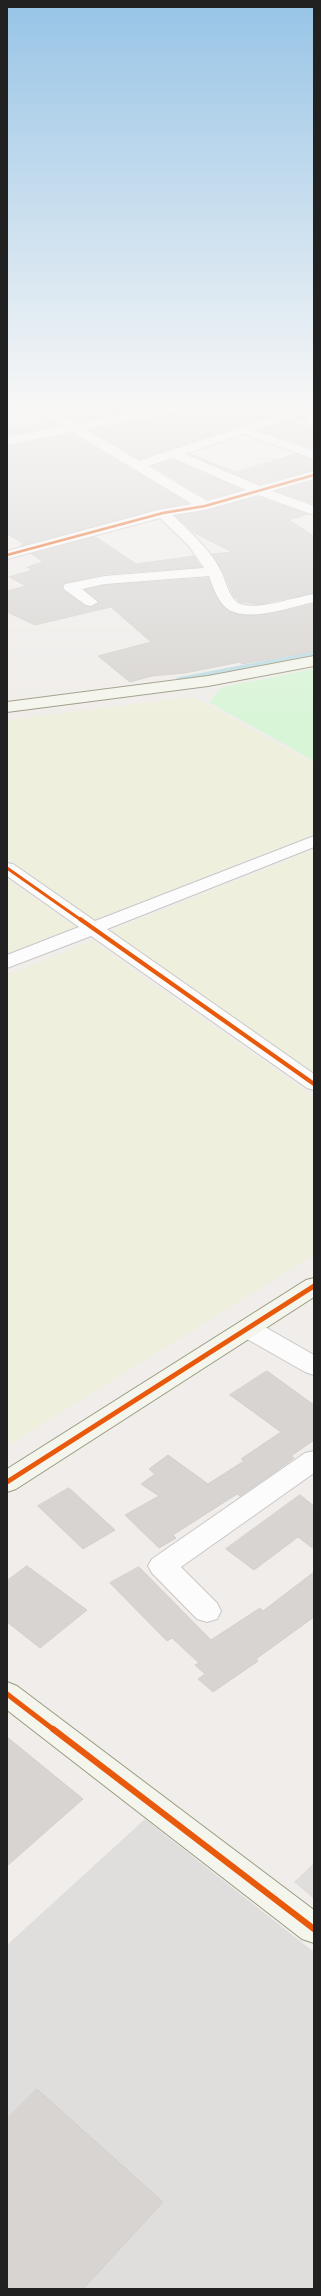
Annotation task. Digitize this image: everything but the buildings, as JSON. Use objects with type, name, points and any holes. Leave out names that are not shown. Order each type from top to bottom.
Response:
[{"type":"street","points":[[7,555],[162,513]]},
{"type":"street","points":[[163,513],[194,543],[214,571],[222,593],[233,606],[243,610],[257,610],[314,598]]},
{"type":"street","points":[[91,602],[70,587],[105,580],[214,571]]},
{"type":"street","points":[[7,707],[208,681],[314,661]]},
{"type":"street","points":[[7,962],[314,841]]},
{"type":"street","points":[[7,868],[314,1084]]},
{"type":"street","points":[[7,1482],[249,1329],[314,1286]]},
{"type":"street","points":[[249,1329],[314,1366]]},
{"type":"street","points":[[207,1611],[162,1566],[314,1460]]},
{"type":"street","points":[[7,1694],[314,1929]]},
{"type":"green space","points":[[314,669],[314,761],[209,702],[222,687]]},
{"type":"green space","points":[[193,697],[314,763],[314,834],[94,920],[7,859],[7,720]]},
{"type":"green space","points":[[314,850],[314,1074],[110,931]]},
{"type":"green space","points":[[7,879],[76,927],[7,954]]},
{"type":"green space","points":[[92,941],[314,1097],[314,1255],[7,1446],[7,975]]},
{"type":"shaded area","points":[[145,1819],[314,1952],[314,2289],[7,2289],[7,1945]]},
{"type":"shaded area","points":[[314,1863],[314,1899],[294,1882]]},
{"type":"waterway","points":[[179,680],[314,654]]},
{"type":"cycle path","points":[[7,555],[162,513]]},
{"type":"cycle path","points":[[7,868],[314,1084]]},
{"type":"cycle path","points":[[7,1482],[314,1286]]},
{"type":"cycle path","points":[[7,1694],[314,1929]]}]
